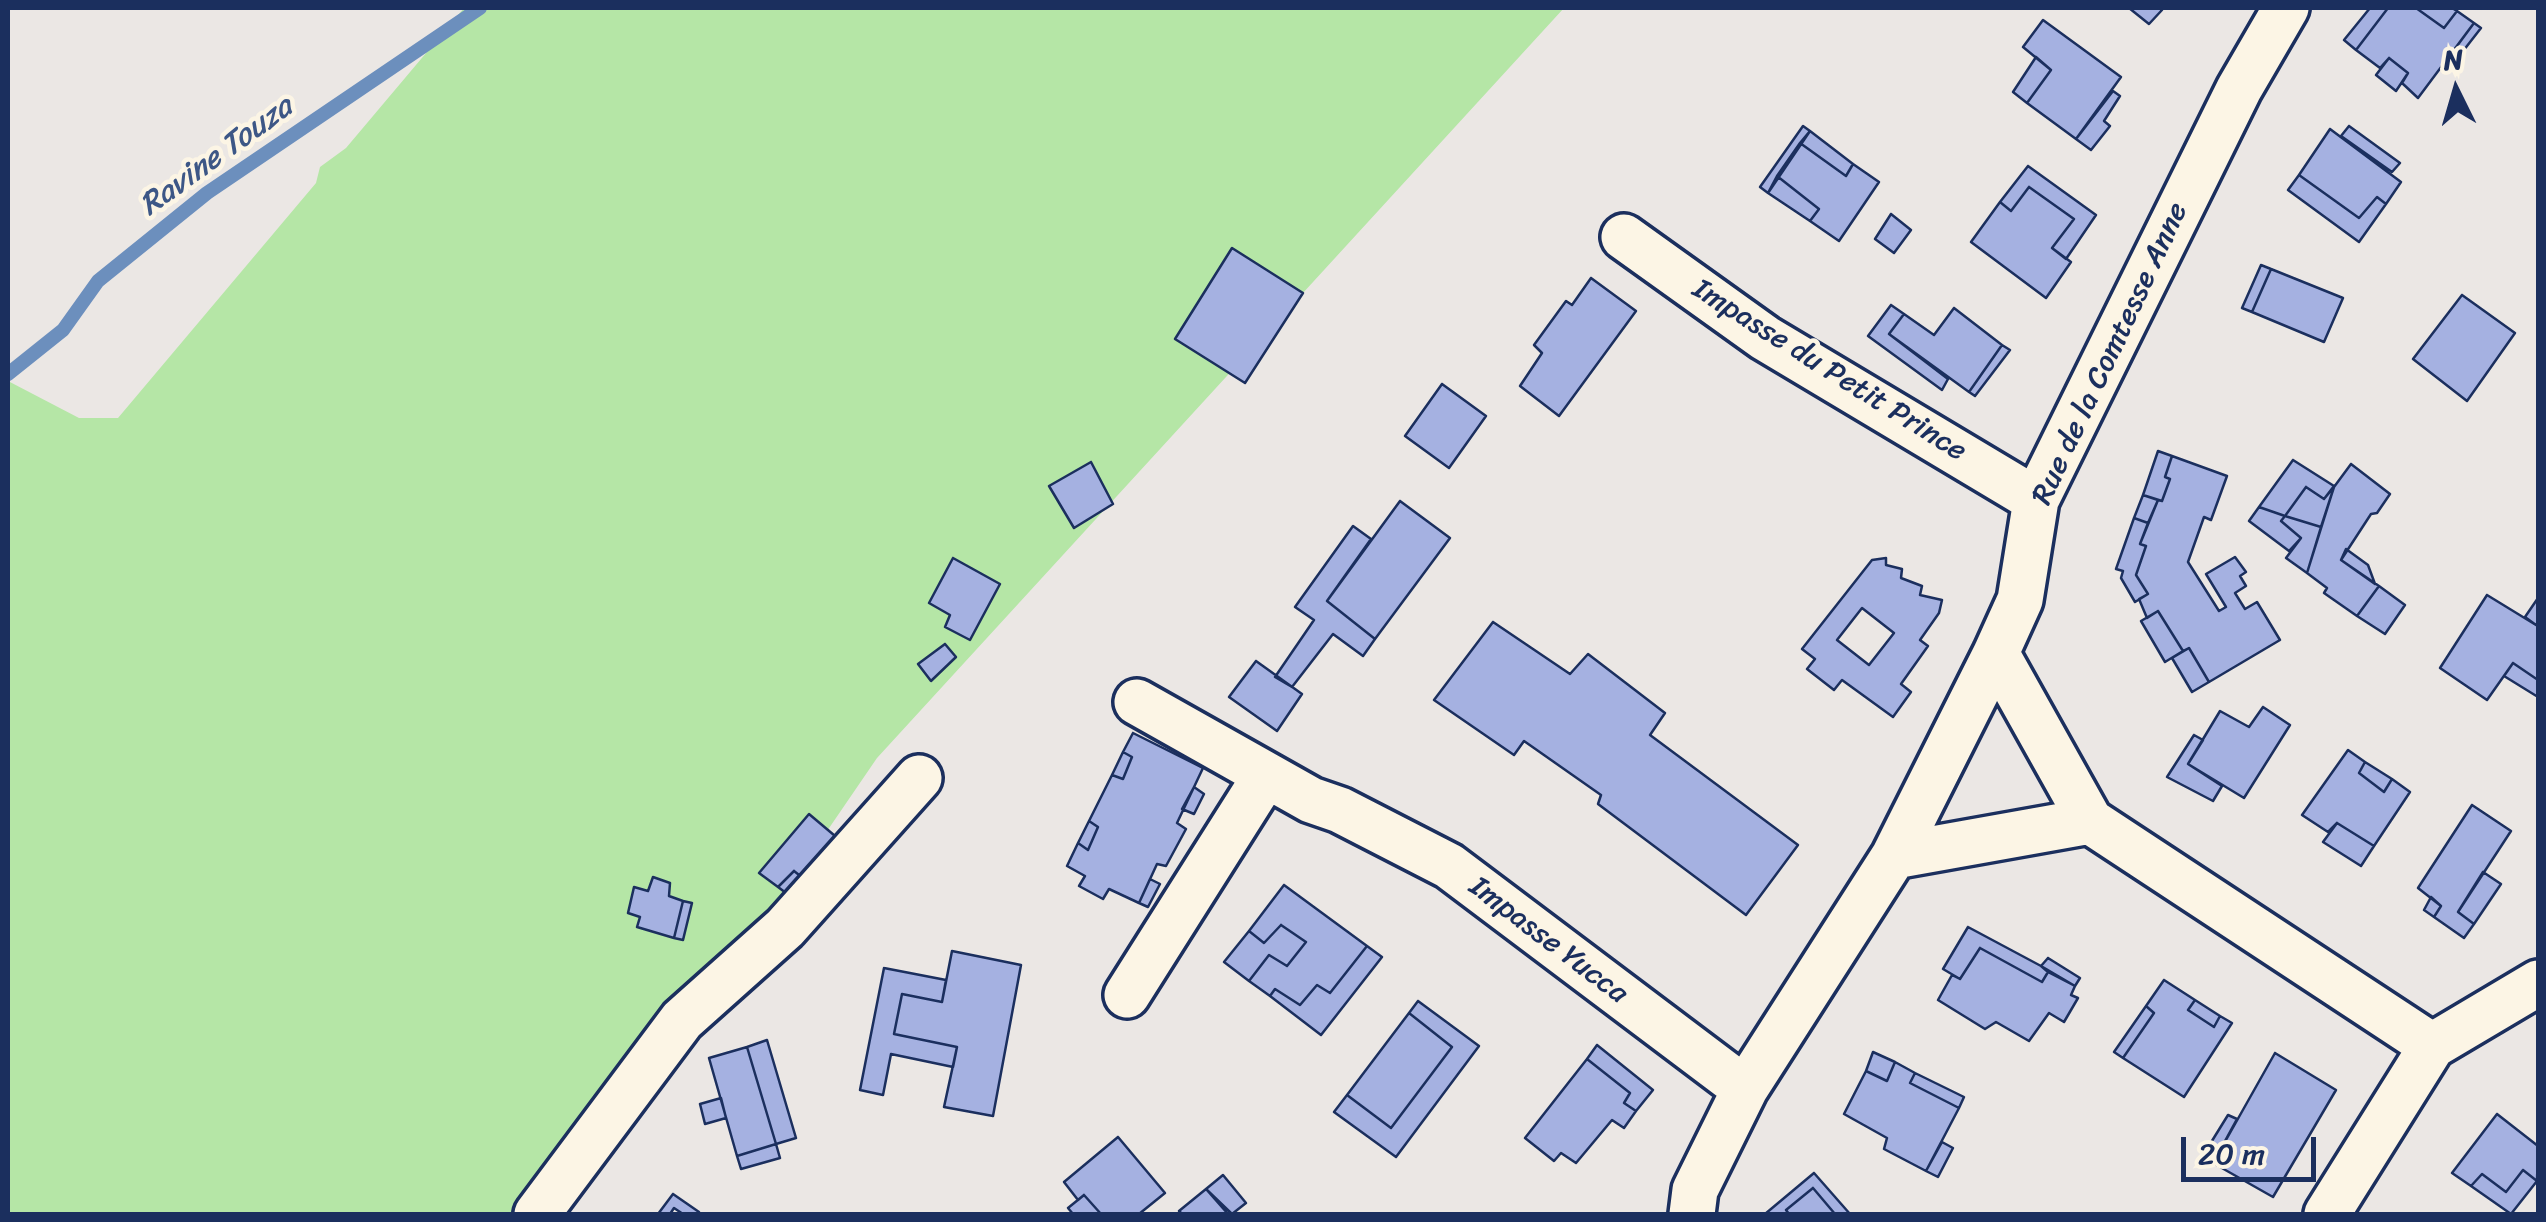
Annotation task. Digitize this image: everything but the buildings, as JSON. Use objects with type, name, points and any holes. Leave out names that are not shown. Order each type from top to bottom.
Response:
[{"type":"street","name":"Rue de la Comtesse Anne","points":[[1692,1214],[1694,1190],[1745,1089],[1894,856],[1996,653],[2020,600],[2036,500],[2239,89],[2286,8]]},
{"type":"street","name":"Impasse du Petit Prince","points":[[1624,237],[1766,338],[2036,500]]},
{"type":"street","points":[[1996,653],[2090,821],[2432,1046]]},
{"type":"street","name":"Impasse Yucca","points":[[1137,702],[1311,800],[1340,810],[1449,866],[1745,1089]]},
{"type":"street","points":[[1127,995],[1266,775]]},
{"type":"street","points":[[537,1214],[682,1020],[785,928],[919,778]]},
{"type":"street","points":[[1894,856],[2090,821]]},
{"type":"street","points":[[2327,1214],[2432,1046],[2538,983]]},
{"type":"green space","points":[[464,8],[1564,8],[877,758],[565,1214],[8,1214],[8,381],[79,418],[118,418],[316,183],[320,167],[346,148]]},
{"type":"waterway","name":"Ravine Touza","points":[[8,374],[63,330],[98,281],[207,193],[480,8]]}]
